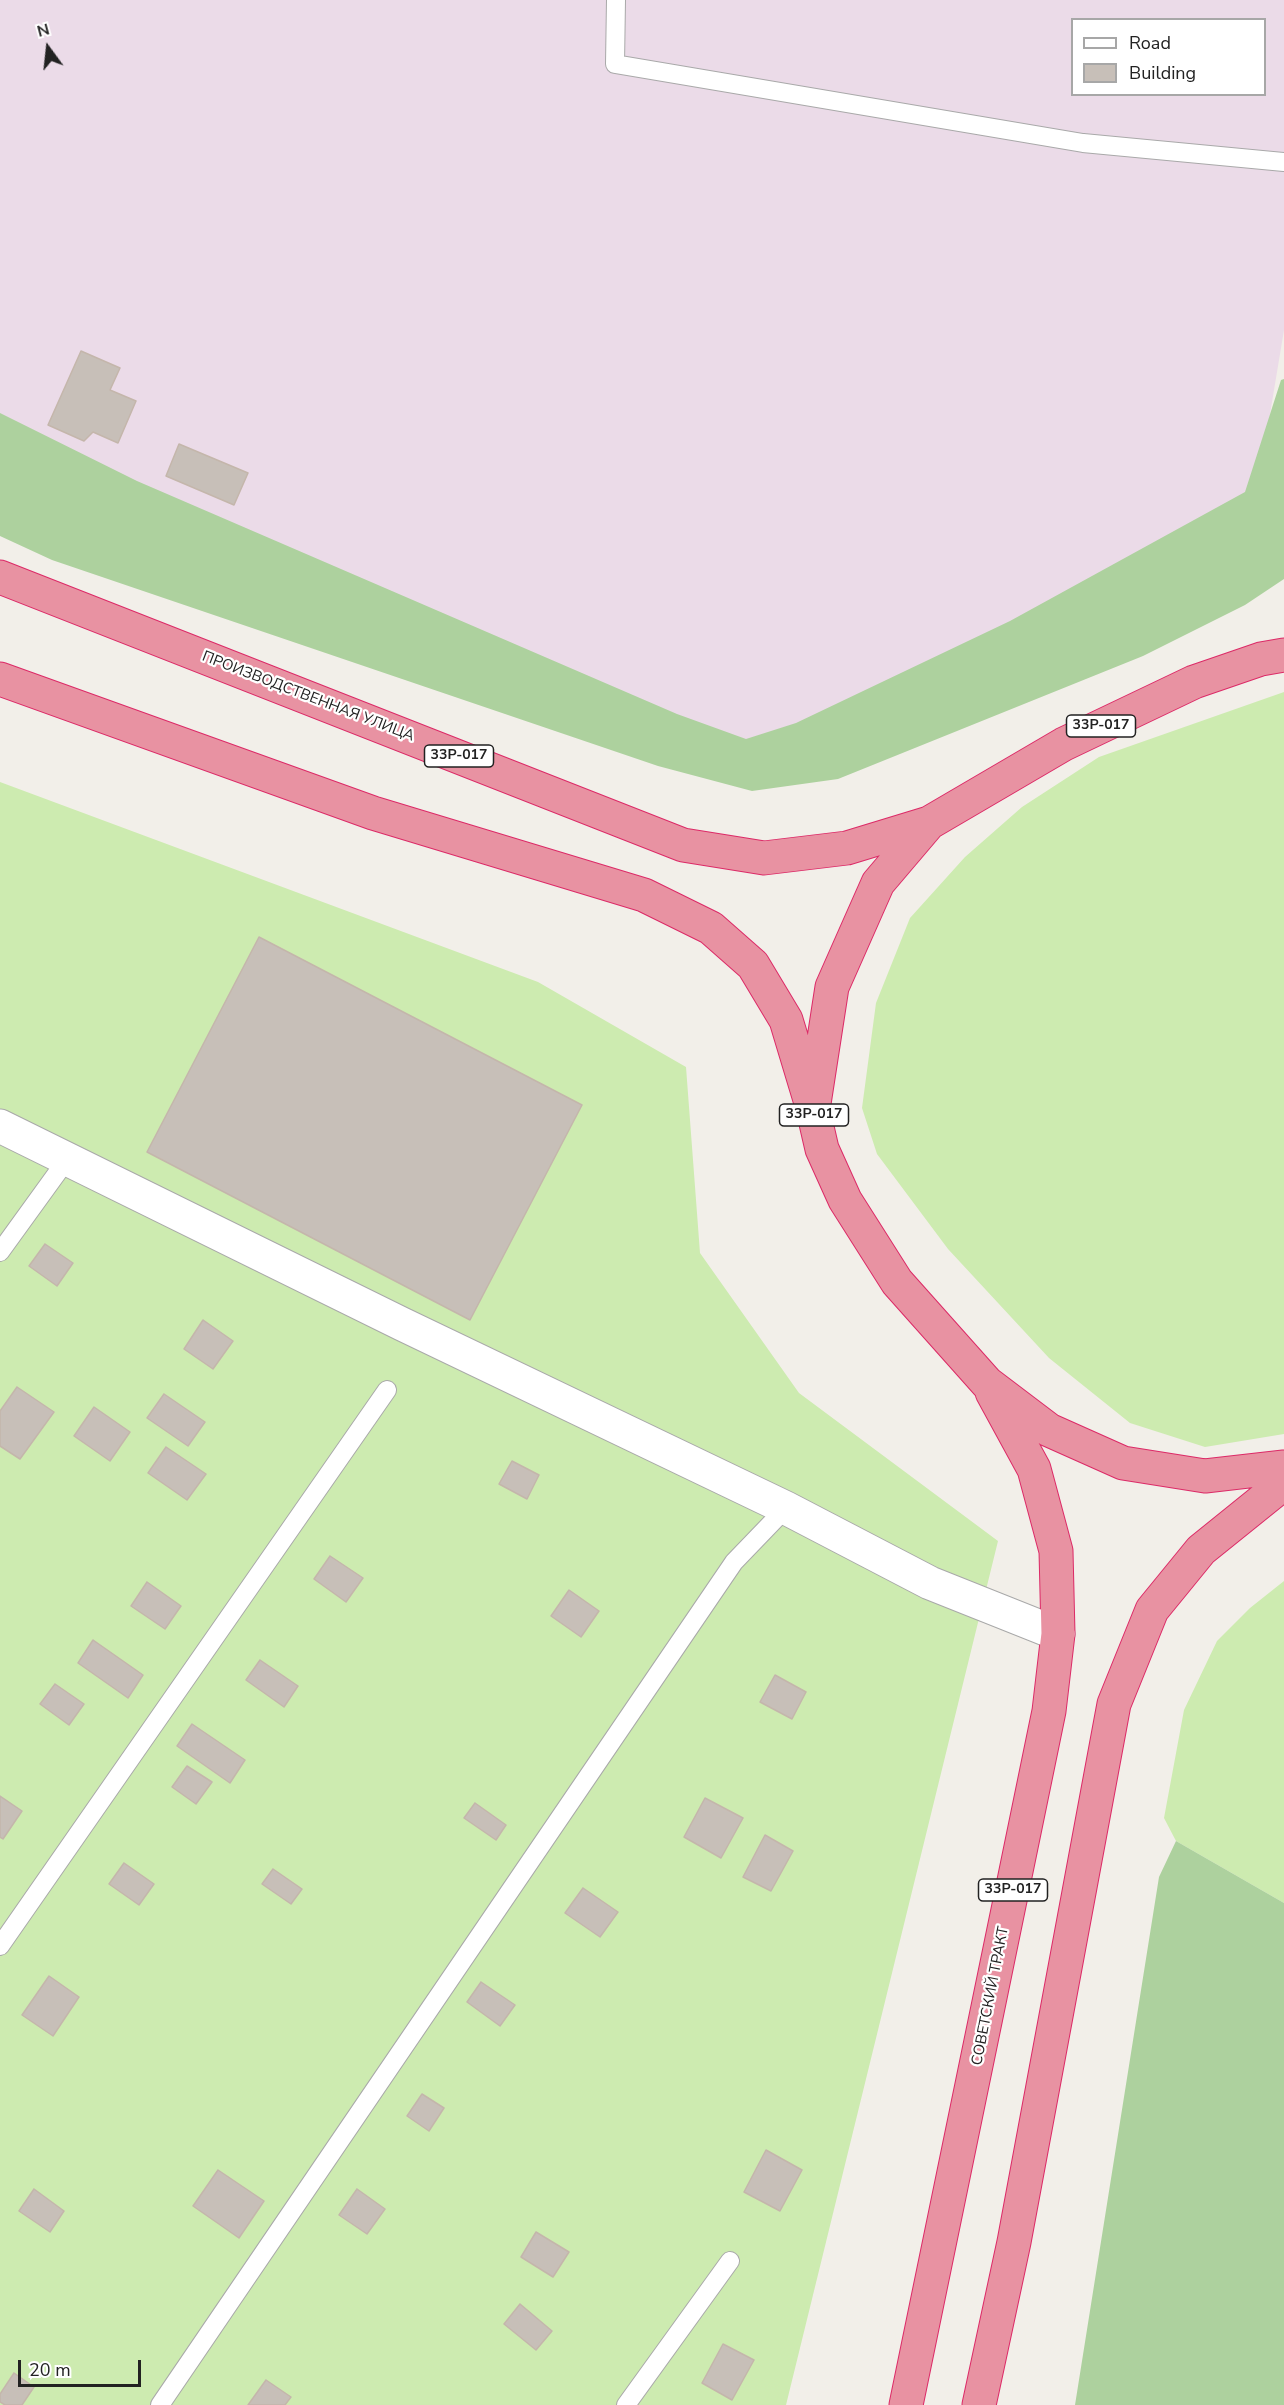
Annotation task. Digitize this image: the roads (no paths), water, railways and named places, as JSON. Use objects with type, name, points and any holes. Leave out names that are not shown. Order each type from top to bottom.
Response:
[{"type":"highway","name":"ПРОИЗВОДСТВЕННАЯ УЛИЦА","points":[[0,577],[683,844],[764,858],[848,848],[929,822]]},
{"type":"highway","name":"33Р-017","points":[[813,1110],[832,987],[878,883],[929,822],[1064,744],[1184,687],[1261,658],[1284,655]]},
{"type":"highway","name":"33Р-017","points":[[0,679],[373,813],[644,895],[711,928],[753,965],[786,1020],[813,1110],[822,1149],[845,1200],[897,1282],[987,1383],[1048,1430],[1123,1463],[1205,1476],[1284,1467]]},
{"type":"highway","name":"СОВЕТСКИЙ ТРАКТ","points":[[906,2405],[1049,1711],[1058,1634],[1056,1551],[1034,1468],[987,1383]]},
{"type":"highway","points":[[979,2405],[1017,2230],[1114,1704],[1152,1610],[1201,1550],[1284,1483]]},
{"type":"street","points":[[0,1126],[402,1324],[786,1508],[930,1583],[1058,1634]]},
{"type":"lane","points":[[616,0],[615,64],[1083,143],[1284,162]]},
{"type":"lane","points":[[0,1252],[68,1158]]},
{"type":"lane","points":[[0,1946],[387,1390]]},
{"type":"lane","points":[[160,2405],[734,1562],[786,1508]]},
{"type":"lane","points":[[626,2405],[730,2261]]}]
